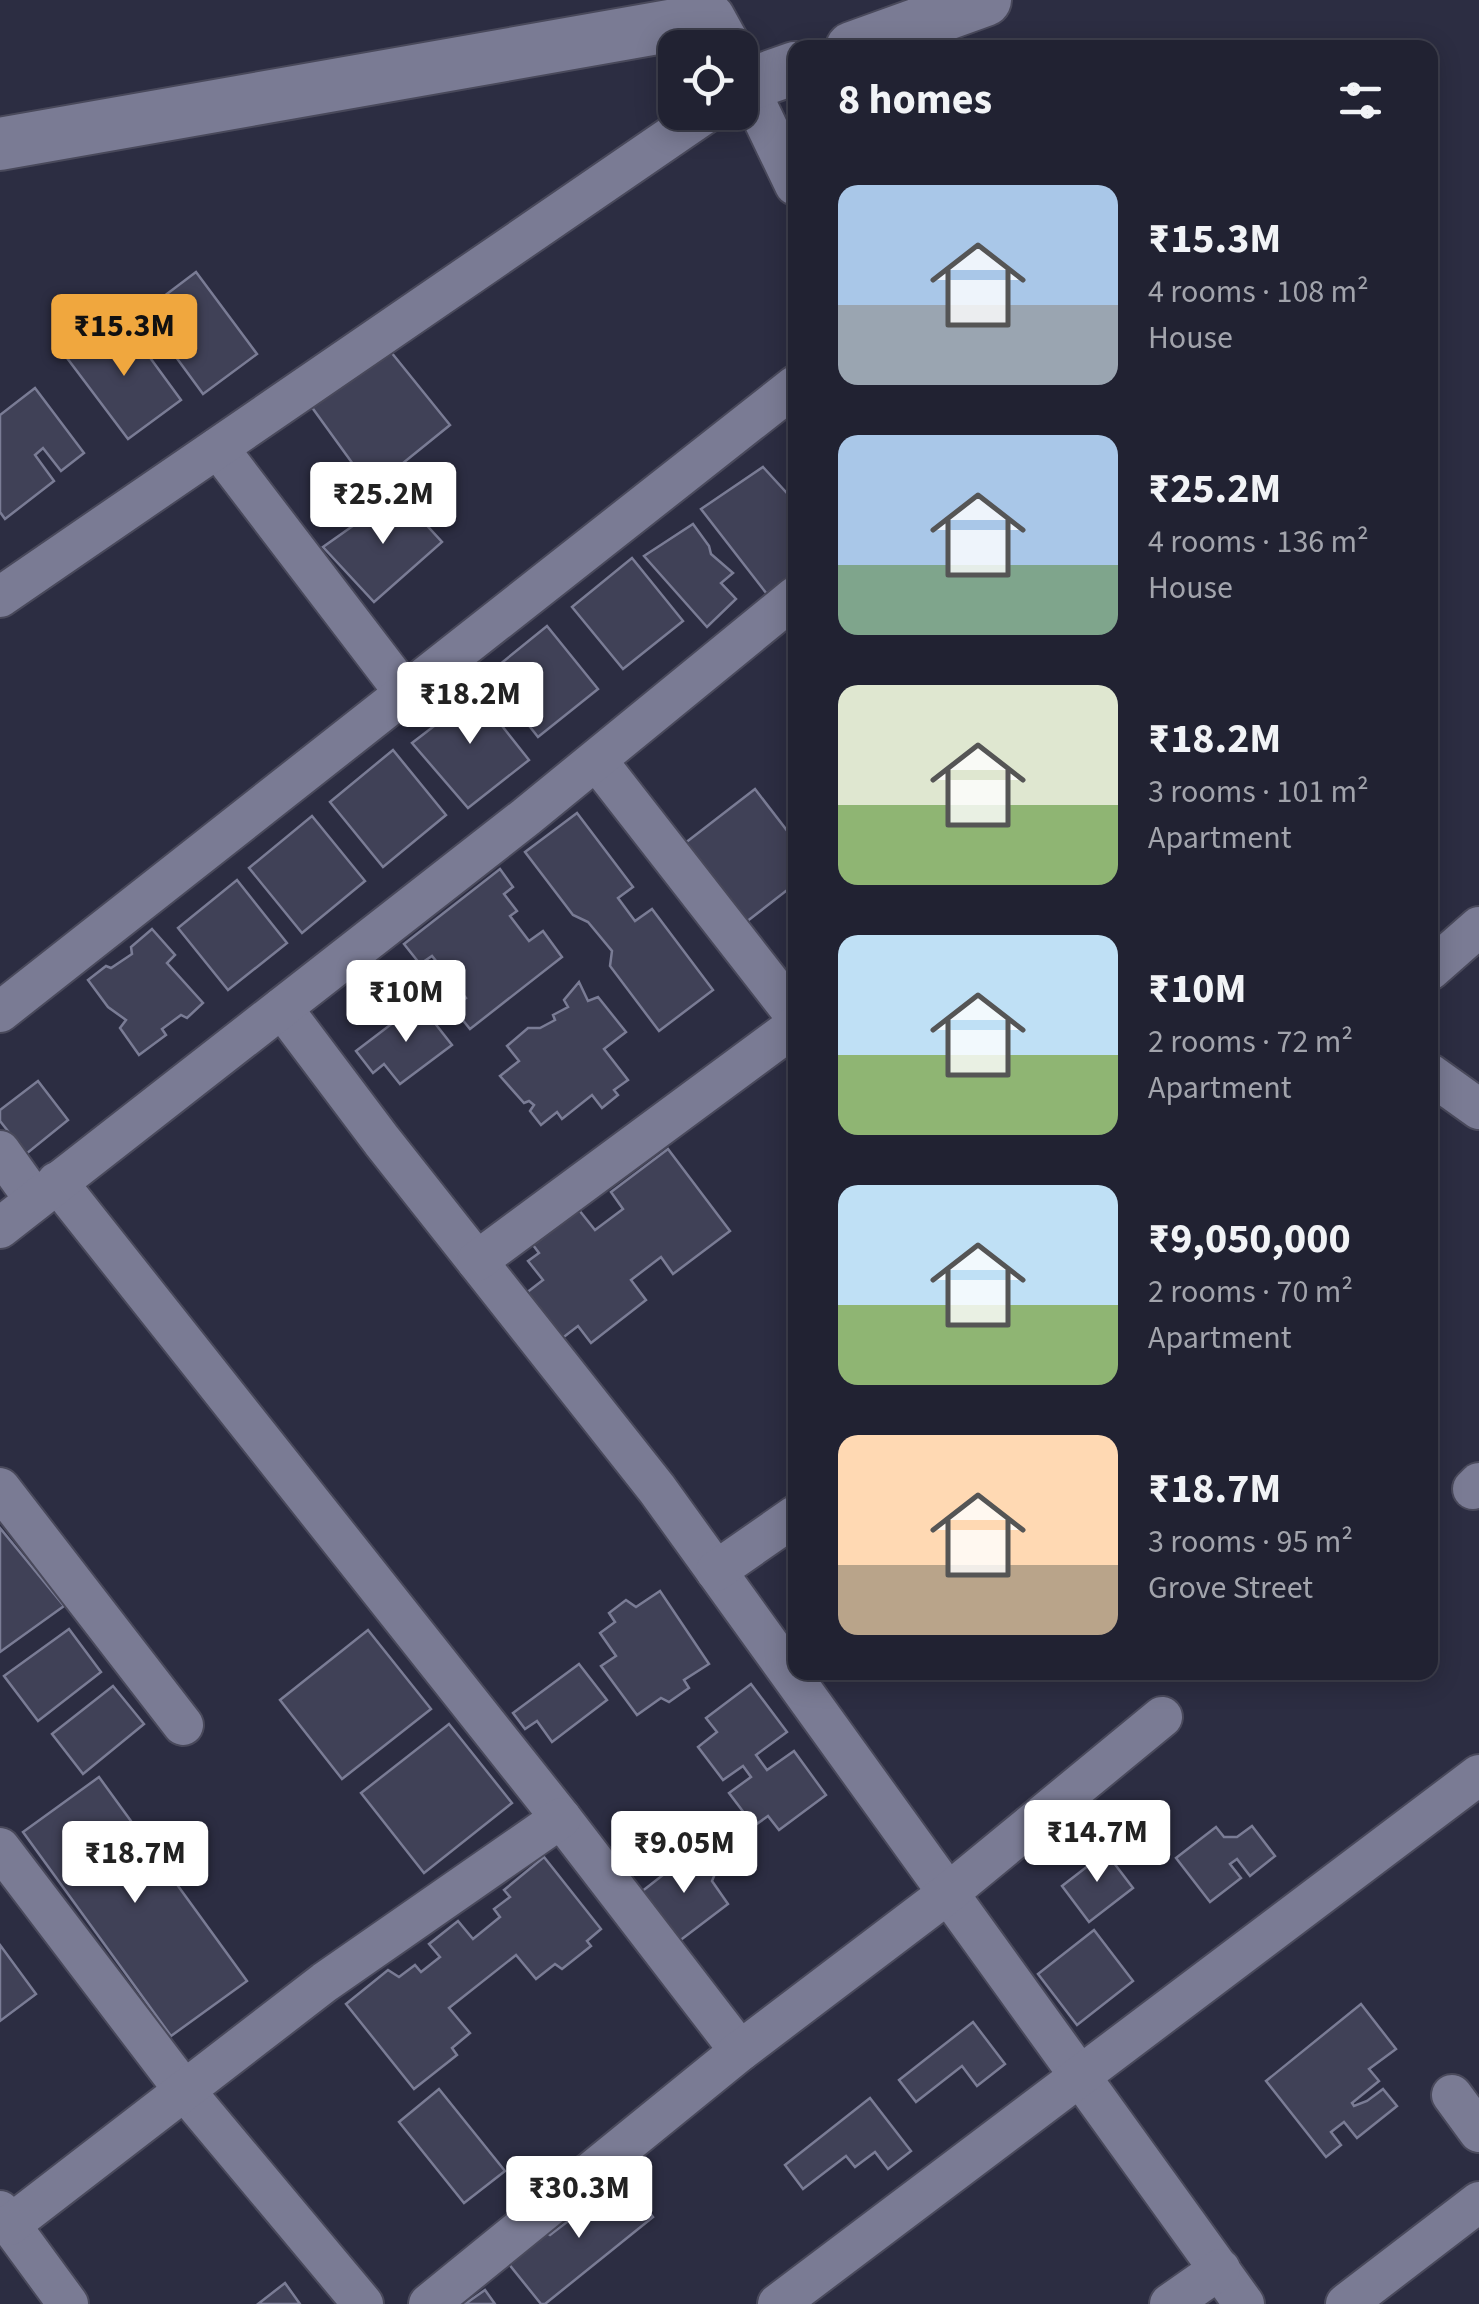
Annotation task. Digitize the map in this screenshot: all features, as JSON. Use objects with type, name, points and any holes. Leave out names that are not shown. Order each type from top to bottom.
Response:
[{"type":"street","points":[[874,40],[985,0]]},
{"type":"street","points":[[0,144],[658,70]]},
{"type":"street","points":[[758,112],[788,171]]},
{"type":"street","points":[[0,597],[218,448],[658,118]]},
{"type":"street","points":[[0,1012],[788,391]]},
{"type":"street","points":[[218,448],[405,692]]},
{"type":"street","points":[[0,1228],[597,761],[788,603]]},
{"type":"street","points":[[597,761],[788,1006]]},
{"type":"street","points":[[1438,963],[1479,928]]},
{"type":"street","points":[[282,1008],[658,1488],[788,1672]]},
{"type":"street","points":[[477,1260],[788,1031]]},
{"type":"street","points":[[1438,1080],[1479,1109]]},
{"type":"street","points":[[0,1151],[46,1191],[561,1818],[740,2050]]},
{"type":"street","points":[[0,1488],[183,1726]]},
{"type":"street","points":[[716,1571],[788,1521]]},
{"type":"street","points":[[794,1680],[1244,2304]]},
{"type":"street","points":[[428,2304],[740,2050],[947,1894],[1162,1718]]},
{"type":"street","points":[[778,2304],[1479,1775]]},
{"type":"street","points":[[68,2304],[5,2218],[184,2090],[325,1982],[561,1818]]},
{"type":"street","points":[[0,1848],[184,2090],[362,2304]]},
{"type":"street","points":[[1452,2095],[1479,2132]]},
{"type":"street","points":[[1346,2304],[1479,2202]]},
{"type":"street","points":[[1170,2304],[1220,2270]]},
{"type":"building","points":[[196,272],[257,354],[203,394],[143,312]]},
{"type":"building","points":[[121,318],[181,400],[128,439],[67,358]]},
{"type":"building","points":[[391,352],[450,425],[371,489],[311,406]]},
{"type":"building","points":[[35,388],[84,453],[61,471],[43,448],[35,455],[54,481],[5,519],[0,512],[0,415]]},
{"type":"building","points":[[763,467],[788,494],[788,579],[770,598],[701,509]]},
{"type":"building","points":[[398,494],[442,542],[374,602],[323,547]]},
{"type":"building","points":[[693,524],[711,554],[733,573],[721,583],[736,599],[707,627],[644,556]]},
{"type":"building","points":[[632,558],[683,621],[623,669],[572,607]]},
{"type":"building","points":[[547,626],[598,689],[538,737],[488,674]]},
{"type":"building","points":[[468,683],[529,760],[468,808],[412,743],[442,720],[434,709]]},
{"type":"building","points":[[393,750],[446,815],[383,867],[330,802]]},
{"type":"building","points":[[755,789],[788,832],[788,889],[741,926],[680,847]]},
{"type":"building","points":[[577,813],[633,887],[618,898],[635,921],[652,909],[713,990],[659,1031],[610,966],[612,951],[588,922],[573,915],[525,852]]},
{"type":"building","points":[[312,816],[365,881],[302,933],[249,868]]},
{"type":"building","points":[[500,869],[513,887],[504,894],[517,911],[510,916],[529,941],[543,931],[562,957],[470,1029],[453,1008],[466,998],[432,956],[420,964],[404,944]]},
{"type":"building","points":[[237,880],[287,943],[228,990],[178,928]]},
{"type":"building","points":[[152,929],[175,955],[167,963],[203,1003],[187,1018],[181,1015],[162,1029],[166,1035],[139,1055],[120,1028],[126,1020],[108,1007],[88,980],[132,954],[131,947]]},
{"type":"building","points":[[579,982],[588,1001],[598,997],[626,1032],[604,1049],[628,1080],[614,1090],[618,1095],[602,1108],[592,1095],[562,1119],[557,1112],[541,1125],[530,1111],[534,1105],[524,1103],[500,1076],[519,1061],[507,1046],[528,1028],[540,1028],[555,1020],[553,1015],[568,1007],[564,1000]]},
{"type":"building","points":[[419,1003],[452,1045],[400,1084],[384,1064],[373,1073],[356,1051]]},
{"type":"building","points":[[38,1081],[68,1120],[26,1154],[0,1121],[0,1110]]},
{"type":"building","points":[[668,1149],[730,1231],[673,1274],[661,1257],[631,1280],[646,1300],[591,1343],[578,1326],[556,1343],[521,1297],[543,1280],[528,1261],[539,1253],[533,1245],[579,1210],[595,1230],[623,1209],[611,1192]]},
{"type":"building","points":[[0,1528],[64,1606],[0,1652]]},
{"type":"building","points":[[660,1591],[709,1664],[684,1680],[689,1688],[669,1702],[661,1698],[637,1715],[601,1666],[616,1656],[600,1633],[615,1622],[609,1613],[626,1600],[636,1607]]},
{"type":"building","points":[[69,1629],[101,1672],[38,1721],[4,1676]]},
{"type":"building","points":[[368,1630],[431,1709],[342,1779],[280,1700]]},
{"type":"building","points":[[579,1664],[607,1700],[552,1742],[537,1721],[525,1729],[513,1713]]},
{"type":"building","points":[[751,1684],[787,1732],[756,1755],[767,1770],[794,1751],[826,1795],[779,1830],[768,1816],[754,1826],[729,1793],[751,1777],[743,1766],[723,1780],[698,1747],[717,1732],[706,1718]]},
{"type":"building","points":[[113,1686],[144,1724],[83,1774],[52,1734]]},
{"type":"building","points":[[449,1724],[512,1803],[424,1873],[361,1793]]},
{"type":"building","points":[[99,1777],[247,1981],[171,2036],[23,1832]]},
{"type":"building","points":[[1252,1826],[1275,1856],[1250,1876],[1237,1859],[1230,1864],[1241,1878],[1210,1902],[1176,1858],[1216,1827],[1224,1837],[1237,1837]]},
{"type":"building","points":[[1098,1842],[1133,1888],[1089,1922],[1062,1886],[1093,1862],[1090,1849]]},
{"type":"building","points":[[700,1846],[717,1869],[712,1881],[728,1904],[674,1945],[636,1896]]},
{"type":"building","points":[[544,1857],[601,1929],[587,1941],[591,1946],[562,1969],[555,1964],[536,1979],[516,1955],[449,2008],[470,2033],[452,2048],[457,2055],[414,2089],[346,2004],[388,1970],[399,1977],[415,1965],[421,1972],[440,1957],[429,1944],[458,1921],[473,1939],[500,1917],[494,1909],[510,1897],[504,1890]]},
{"type":"building","points":[[1094,1930],[1133,1981],[1077,2025],[1038,1974]]},
{"type":"building","points":[[0,1945],[36,1994],[0,2021]]},
{"type":"building","points":[[1361,2004],[1396,2049],[1369,2069],[1379,2081],[1352,2103],[1354,2106],[1367,2101],[1383,2089],[1397,2106],[1357,2138],[1344,2122],[1331,2132],[1341,2145],[1326,2157],[1266,2081]]},
{"type":"building","points":[[973,2022],[1005,2064],[977,2086],[962,2066],[916,2102],[899,2080]]},
{"type":"building","points":[[439,2089],[505,2171],[464,2203],[399,2122]]},
{"type":"building","points":[[870,2098],[911,2151],[888,2169],[875,2152],[855,2167],[846,2156],[803,2189],[785,2165]]},
{"type":"building","points":[[620,2174],[653,2217],[541,2304],[504,2258],[540,2229],[550,2235],[593,2202],[591,2197]]},
{"type":"building","points":[[285,2283],[300,2304],[258,2304]]},
{"type":"building","points":[[485,2290],[495,2304],[465,2304]]}]
